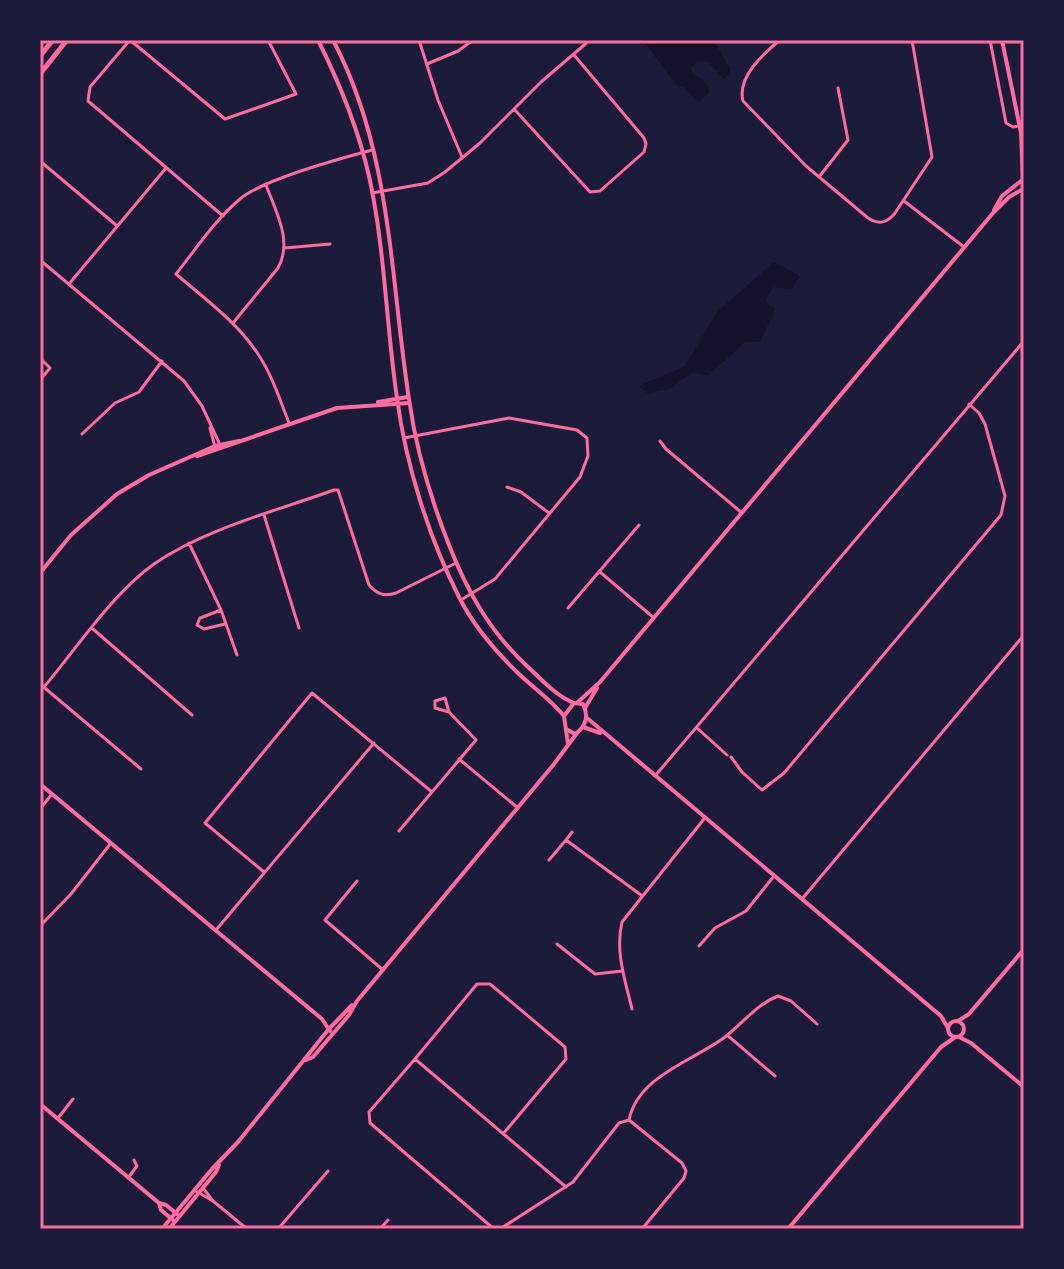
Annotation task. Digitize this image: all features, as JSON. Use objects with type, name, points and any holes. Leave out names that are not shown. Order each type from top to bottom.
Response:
[{"type":"main road","points":[[40,56],[53,40]]},
{"type":"main road","points":[[40,74],[67,40]]},
{"type":"main road","points":[[318,40],[344,95],[363,153],[372,193],[397,401],[424,511],[461,600],[489,643],[564,716],[568,744]]},
{"type":"main road","points":[[333,40],[354,87],[374,150],[383,190],[415,436],[427,483],[456,563],[486,621],[518,658],[561,697],[585,708]]},
{"type":"main road","points":[[1002,40],[1024,139]]},
{"type":"main road","points":[[564,716],[600,682],[993,213],[1009,197],[1024,190],[1021,133]]},
{"type":"main road","points":[[993,213],[1002,196],[1023,179]]},
{"type":"main road","points":[[41,570],[86,519],[117,494],[149,475],[195,457],[206,456],[218,447],[337,408],[409,400]]},
{"type":"main road","points":[[600,682],[585,708],[587,718],[602,733],[941,1016],[957,1037],[971,1043],[1024,1087]]},
{"type":"main road","points":[[162,1229],[216,1172],[220,1163],[306,1060],[313,1057],[518,808],[587,718]]},
{"type":"main road","points":[[583,727],[602,733]]},
{"type":"main road","points":[[566,729],[577,733]]},
{"type":"main road","points":[[40,784],[322,1019],[336,1026]]},
{"type":"main road","points":[[941,1047],[948,1029],[969,1014],[1024,949]]},
{"type":"main road","points":[[788,1229],[941,1047],[964,1030],[969,1014]]},
{"type":"main road","points":[[941,1016],[956,1021],[971,1043]]},
{"type":"main road","points":[[322,1019],[331,1032]]},
{"type":"main road","points":[[40,1104],[159,1203],[178,1214]]},
{"type":"main road","points":[[159,1203],[161,1210],[172,1220]]},
{"type":"main road","points":[[169,1229],[172,1220]]},
{"type":"street","points":[[223,216],[88,101],[90,87],[130,40],[225,119],[296,94],[268,40]]},
{"type":"street","points":[[419,40],[438,100],[462,157]]},
{"type":"street","points":[[426,64],[458,51],[473,40]]},
{"type":"street","points":[[372,193],[428,183],[462,157],[590,40]]},
{"type":"street","points":[[778,41],[763,55],[741,89],[747,107],[819,177],[868,218],[885,222],[892,218],[904,201],[933,154],[912,40]]},
{"type":"street","points":[[990,40],[1006,123],[1019,126]]},
{"type":"street","points":[[514,109],[590,192],[600,191],[644,152],[644,138],[574,55]]},
{"type":"street","points":[[819,177],[844,148],[848,138],[838,88]]},
{"type":"street","points":[[289,423],[261,359],[233,323],[176,274],[223,216],[245,195],[266,185],[374,150]]},
{"type":"street","points":[[40,161],[116,225]]},
{"type":"street","points":[[69,284],[166,168]]},
{"type":"street","points":[[233,323],[278,268],[285,248],[283,231],[266,185]]},
{"type":"street","points":[[904,201],[964,247]]},
{"type":"street","points":[[285,248],[330,244]]},
{"type":"street","points":[[40,260],[188,386],[202,406],[218,447]]},
{"type":"street","points":[[655,776],[1024,341]]},
{"type":"street","points":[[40,358],[50,368],[40,380]]},
{"type":"street","points":[[82,434],[115,403],[139,392],[162,361]]},
{"type":"street","points":[[697,728],[762,790],[784,773],[1003,511],[1005,496],[985,424],[969,404]]},
{"type":"street","points":[[404,438],[509,418],[582,432],[589,446],[586,467],[495,579],[461,600]]},
{"type":"street","points":[[660,441],[742,513]]},
{"type":"street","points":[[507,487],[521,492],[549,513]]},
{"type":"street","points":[[141,769],[42,685],[128,586],[153,565],[189,543],[338,490],[369,585],[375,592],[392,595],[456,563]]},
{"type":"street","points":[[264,515],[299,628]]},
{"type":"street","points":[[568,608],[639,525]]},
{"type":"street","points":[[189,543],[221,610],[237,655]]},
{"type":"street","points":[[600,572],[654,618]]},
{"type":"street","points":[[221,610],[200,618],[197,625],[204,629],[226,624]]},
{"type":"street","points":[[93,629],[192,715]]},
{"type":"street","points":[[802,899],[1024,635]]},
{"type":"street","points":[[264,872],[205,823],[312,693],[432,792]]},
{"type":"street","points":[[399,831],[476,740],[449,712]]},
{"type":"street","points":[[216,931],[374,743]]},
{"type":"street","points":[[459,759],[518,808]]},
{"type":"street","points":[[40,809],[52,794]]},
{"type":"street","points":[[632,1009],[622,971],[618,936],[622,922],[704,819]]},
{"type":"street","points":[[549,860],[572,832]]},
{"type":"street","points":[[566,840],[641,895]]},
{"type":"street","points":[[40,926],[71,894],[111,843]]},
{"type":"street","points":[[699,946],[715,928],[746,911],[774,876]]},
{"type":"street","points":[[357,881],[325,920],[383,970]]},
{"type":"street","points":[[557,944],[595,974],[622,971]]},
{"type":"street","points":[[494,1229],[370,1123],[369,1112],[477,984],[490,984],[565,1047],[567,1053],[566,1059],[503,1134]]},
{"type":"street","points":[[629,1120],[634,1106],[655,1081],[727,1035],[767,1000],[778,996],[791,1001],[817,1024]]},
{"type":"street","points":[[727,1035],[775,1076]]},
{"type":"street","points":[[415,1059],[566,1187]]},
{"type":"street","points":[[58,1118],[73,1099]]},
{"type":"street","points":[[500,1229],[566,1187],[584,1170],[619,1123],[629,1120]]},
{"type":"street","points":[[629,1120],[682,1163],[686,1171],[684,1178],[642,1229]]},
{"type":"street","points":[[128,1178],[137,1166],[134,1160]]},
{"type":"street","points":[[278,1229],[328,1171]]},
{"type":"street","points":[[200,1186],[247,1229]]},
{"type":"street","points":[[196,1192],[213,1201]]},
{"type":"street","points":[[380,1229],[388,1220]]},
{"type":"shaded area","points":[[643,40],[713,40],[731,70],[724,79],[708,62],[698,61],[691,68],[692,73],[705,83],[709,93],[698,102],[685,88],[676,85]]},
{"type":"shaded area","points":[[774,262],[800,276],[792,289],[773,287],[765,301],[775,310],[760,342],[745,342],[709,375],[691,373],[669,389],[647,393],[639,386],[685,366],[717,312]]},
{"type":"railway","points":[[1022,40],[1024,51]]}]
